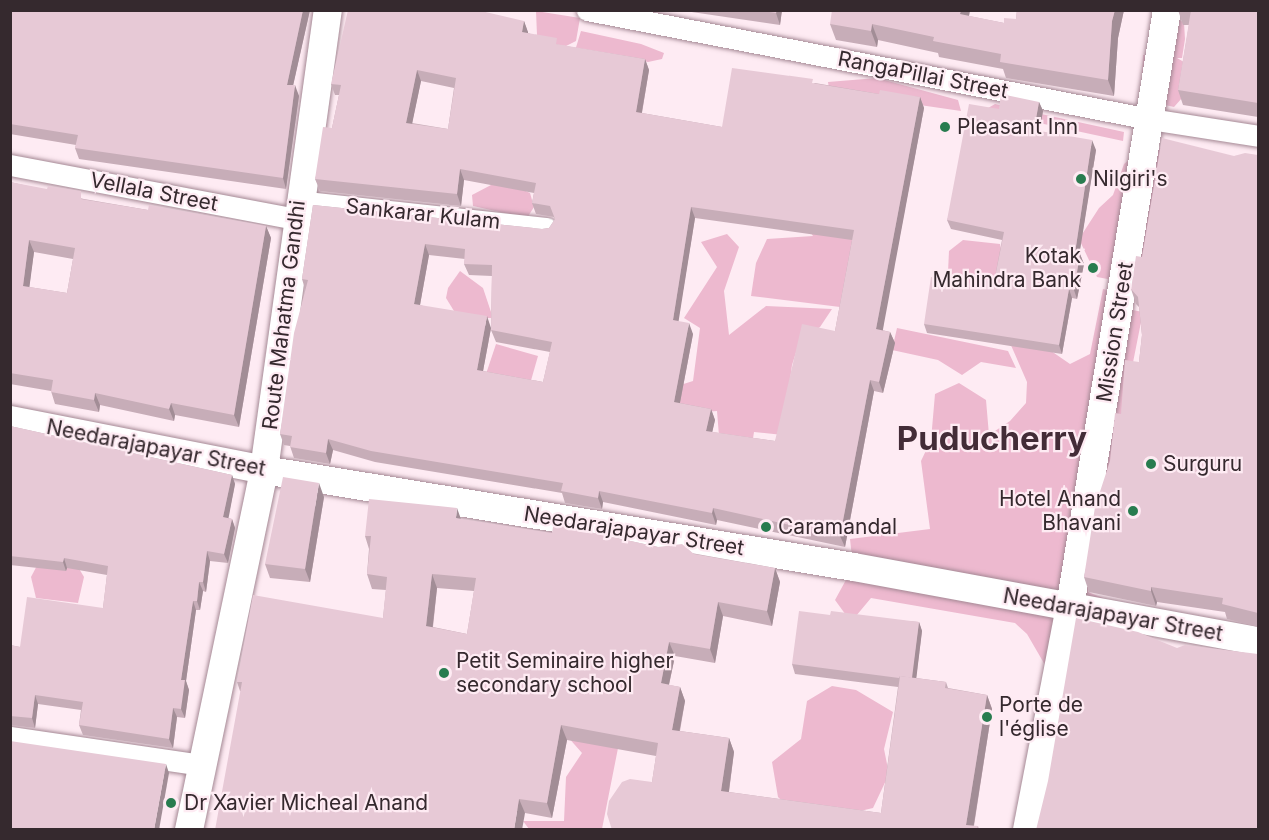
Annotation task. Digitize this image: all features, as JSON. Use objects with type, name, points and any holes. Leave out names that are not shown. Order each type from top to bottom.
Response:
[{"type":"street","name":"Route Mahatma Gandhi","points":[[189,830],[264,470],[298,210],[328,10]]},
{"type":"street","name":"RangaPillai Street","points":[[587,10],[1150,119],[1258,136]]},
{"type":"street","name":"Mission Street","points":[[1027,830],[1070,607],[1167,10]]},
{"type":"street","name":"Vellala Street","points":[[10,165],[298,210]]},
{"type":"street","name":"Sankarar Kulam","points":[[298,210],[547,228]]},
{"type":"street","name":"Needarajapayar Street","points":[[10,420],[264,470],[854,567],[1258,641]]},
{"type":"street","points":[[10,737],[201,765]]},
{"type":"shaded area","points":[[536,11],[580,18],[576,41],[566,46],[546,43],[537,35]]},
{"type":"shaded area","points":[[1174,16],[1184,23],[1185,39],[1182,58],[1177,58],[1189,65],[1182,98],[1174,107],[1152,102],[1142,86],[1143,55],[1166,56]]},
{"type":"shaded area","points":[[581,31],[641,44],[664,53],[662,59],[648,62],[611,55],[574,54]]},
{"type":"shaded area","points":[[877,78],[958,100],[961,111],[837,93],[829,89],[828,82]]},
{"type":"shaded area","points":[[995,104],[1124,132],[1123,141],[983,111]]},
{"type":"shaded area","points":[[1145,146],[1165,149],[1168,241],[1123,282],[1097,277],[1079,239],[1099,208],[1113,195],[1124,164]]},
{"type":"shaded area","points":[[864,180],[848,308],[751,296],[756,263],[767,239],[813,236],[804,223]]},
{"type":"shaded area","points":[[511,184],[530,193],[534,207],[527,218],[473,206],[472,195],[491,185]]},
{"type":"shaded area","points":[[727,234],[739,247],[724,291],[729,335],[766,306],[832,309],[820,327],[800,340],[792,365],[783,435],[754,432],[743,502],[719,436],[717,411],[692,413],[685,429],[674,387],[693,381],[700,328],[684,318],[717,267],[701,242]]},
{"type":"shaded area","points":[[963,240],[1000,244],[1002,256],[995,279],[956,287],[948,272],[949,251]]},
{"type":"shaded area","points":[[460,271],[483,288],[493,318],[475,318],[454,311],[446,298],[448,288]]},
{"type":"shaded area","points":[[1103,289],[1124,294],[1122,308],[1143,312],[1099,534],[1090,545],[1088,592],[1113,602],[1045,665],[1027,634],[1015,623],[871,598],[851,622],[835,600],[853,567],[850,539],[930,529],[921,461],[931,440],[935,394],[959,383],[986,400],[989,435],[1010,421],[1026,403],[1027,382],[1010,343],[1028,335],[1070,364],[1090,354]]},
{"type":"shaded area","points":[[897,328],[1008,351],[1016,368],[981,362],[962,375],[938,360],[892,350]]},
{"type":"shaded area","points":[[496,344],[538,356],[530,384],[486,374]]},
{"type":"shaded area","points":[[68,550],[84,577],[78,603],[36,598],[31,577],[42,556]]},
{"type":"shaded area","points":[[832,686],[856,690],[893,712],[884,749],[889,774],[873,808],[856,812],[783,802],[778,797],[772,762],[801,739],[807,701]]},
{"type":"shaded area","points":[[621,733],[602,829],[529,829],[523,821],[564,821],[566,777],[582,753],[567,736]]},
{"type":"building","points":[[10,10],[303,10],[287,85],[295,85],[283,178],[75,148],[78,135],[10,124]]},
{"type":"building","points":[[348,10],[477,10],[524,21],[522,32],[557,38],[556,44],[645,59],[636,112],[722,127],[732,68],[813,79],[812,83],[879,94],[880,90],[920,97],[876,329],[890,332],[879,382],[870,380],[840,536],[713,508],[712,513],[599,491],[598,498],[561,491],[563,483],[371,451],[328,439],[326,453],[290,447],[292,436],[280,434],[294,333],[308,280],[302,279],[313,205],[542,229],[549,228],[555,219],[550,206],[532,203],[536,183],[460,169],[457,194],[315,179],[323,127],[332,128],[341,85],[331,84]],"holes":[[[417,70],[456,78],[448,129],[406,123]],[[691,207],[854,230],[835,331],[802,324],[775,441],[706,431],[711,409],[674,402],[689,323],[673,320]],[[425,244],[465,249],[464,264],[492,265],[491,330],[552,342],[543,382],[477,370],[487,316],[414,304]]]},
{"type":"building","points":[[756,10],[777,10],[776,13]]},
{"type":"building","points":[[832,10],[961,10],[960,14],[1004,23],[1004,18],[1016,19],[1017,10],[1115,10],[1112,21],[1108,80],[1000,62],[1001,54],[933,41],[934,37],[872,24],[871,31],[830,24]]},
{"type":"building","points":[[1191,10],[1258,10],[1258,103],[1178,90]]},
{"type":"building","points":[[1001,94],[1039,102],[1034,130],[1092,140],[1075,253],[1080,254],[1074,290],[1069,289],[1059,345],[924,324],[931,277],[974,284],[974,279],[994,282],[1004,232],[947,220],[969,104],[999,109]]},
{"type":"building","points":[[1162,138],[1234,156],[1245,153],[1258,155],[1258,613],[1222,604],[1223,598],[1151,587],[1151,591],[1084,577],[1095,507],[1110,461],[1115,413],[1121,414],[1125,360],[1139,362],[1142,335],[1138,297],[1131,289],[1136,256],[1142,257]]},
{"type":"building","points":[[10,182],[47,189],[48,186],[81,191],[81,199],[148,210],[149,205],[266,226],[234,415],[171,403],[169,409],[95,393],[94,400],[51,392],[53,380],[10,373]],"holes":[[[29,240],[75,248],[67,293],[23,286]]]},
{"type":"building","points":[[10,426],[232,475],[223,517],[232,519],[224,554],[207,551],[203,582],[199,582],[197,601],[193,601],[181,680],[185,680],[181,709],[173,708],[169,739],[79,725],[83,702],[35,695],[32,718],[10,716],[10,645],[20,647],[27,597],[103,608],[108,566],[64,558],[63,562],[10,556]]},
{"type":"building","points":[[283,477],[319,483],[305,569],[265,564]]},
{"type":"building","points":[[369,499],[457,508],[456,518],[552,533],[554,521],[591,527],[590,532],[658,547],[682,544],[694,554],[775,568],[767,611],[718,602],[710,649],[669,642],[661,683],[680,687],[672,730],[729,738],[721,791],[881,813],[900,676],[946,682],[945,688],[987,695],[966,825],[978,826],[977,830],[612,830],[607,814],[609,801],[622,782],[630,779],[652,782],[658,743],[561,725],[547,803],[519,799],[514,830],[215,830],[242,682],[237,682],[253,595],[383,618],[387,577],[367,574],[371,536],[365,536]],"holes":[[[432,574],[476,578],[467,634],[426,626]]]},
{"type":"building","points":[[799,611],[830,615],[831,611],[919,622],[912,678],[792,664]]},
{"type":"building","points":[[1076,618],[1138,632],[1177,648],[1185,645],[1258,654],[1258,830],[1036,830],[1048,781]]},
{"type":"building","points":[[10,741],[166,764],[154,830],[10,830]]},
{"type":"place","name":"Pleasant Inn","points":[[945,127]]},
{"type":"place","name":"Nilgiri's","points":[[1081,179]]},
{"type":"place","name":"Kotak Mahindra Bank","points":[[1093,268]]},
{"type":"place","name":"Surguru","points":[[1151,464]]},
{"type":"place","name":"Hotel Anand Bhavani","points":[[1133,511]]},
{"type":"place","name":"Caramandal","points":[[766,527]]},
{"type":"place","name":"Petit Seminaire higher secondary school","points":[[444,673]]},
{"type":"place","name":"Porte de l'église","points":[[987,717]]},
{"type":"place","name":"Dr Xavier Micheal Anand","points":[[171,803]]},
{"type":"district","name":"Puducherry","points":[[992,439]]}]
